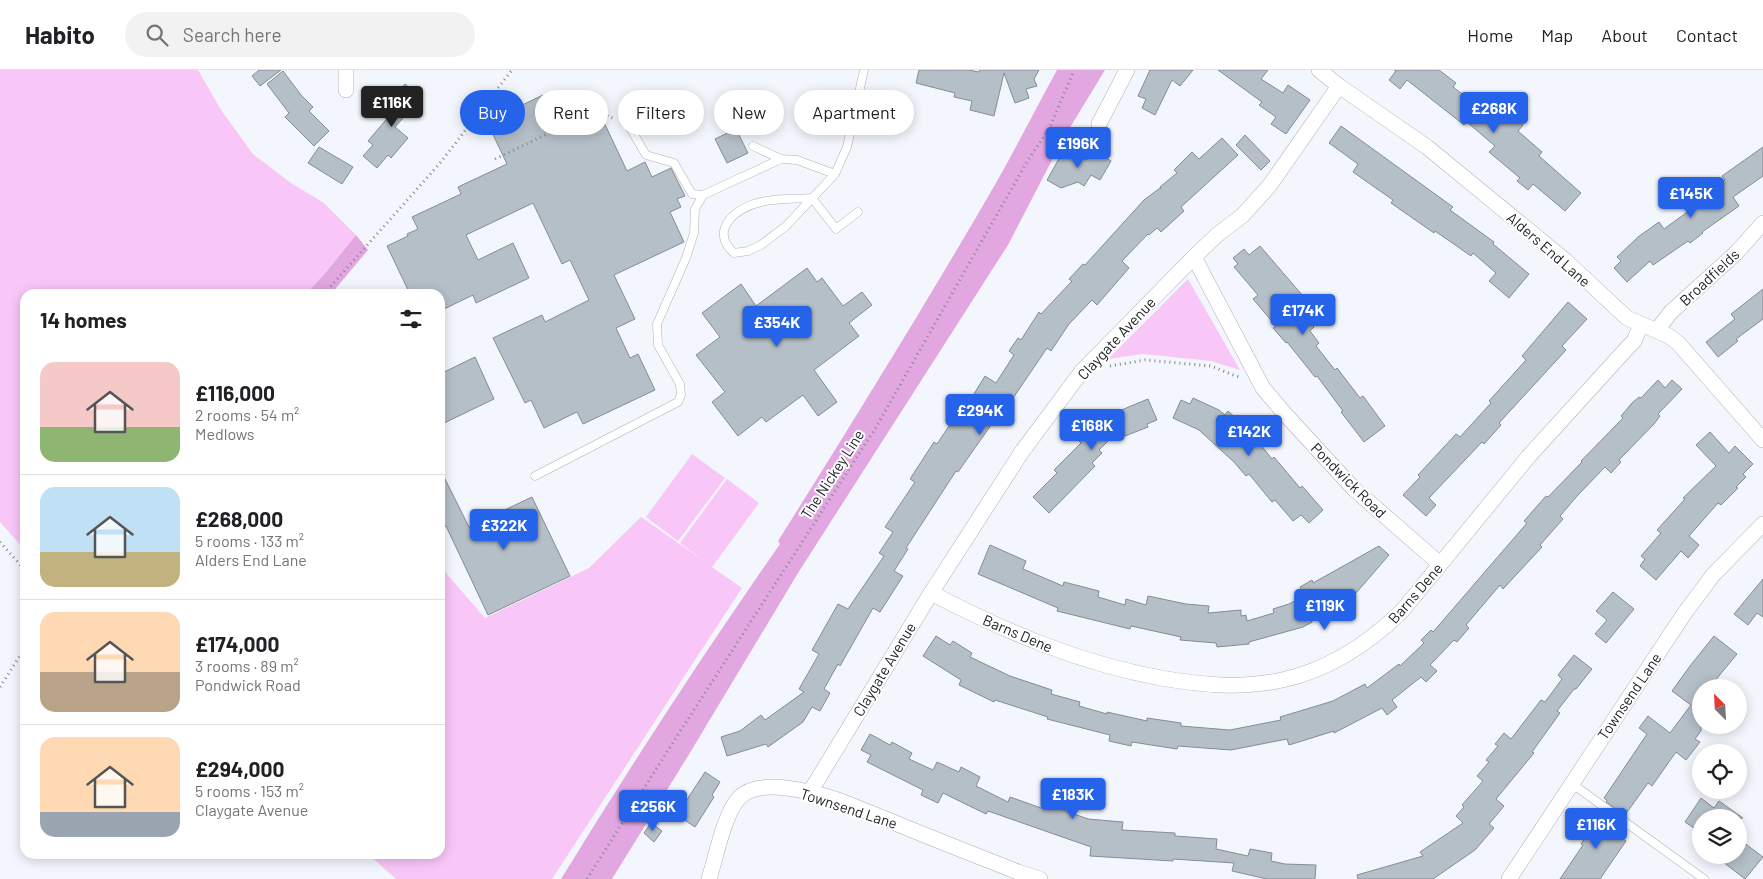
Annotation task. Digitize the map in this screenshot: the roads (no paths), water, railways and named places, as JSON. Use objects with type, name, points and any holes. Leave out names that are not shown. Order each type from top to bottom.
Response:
[{"type":"street","points":[[346,70],[346,90]]},
{"type":"street","points":[[1099,124],[1127,70]]},
{"type":"street","name":"Alders End Lane","points":[[1319,70],[1427,147],[1566,261],[1627,318],[1669,336],[1763,440]]},
{"type":"street","name":"Claygate Avenue","points":[[810,792],[930,593],[1021,453],[1082,371],[1194,256],[1217,235],[1244,216],[1270,185],[1340,86]]},
{"type":"street","name":"Broadfields","points":[[1657,330],[1671,312],[1730,259],[1763,223]]},
{"type":"street","name":"Pondwick Road","points":[[1194,256],[1263,388],[1284,414],[1354,490],[1440,564]]},
{"type":"street","name":"Barns Dene","points":[[930,593],[1030,640],[1084,659],[1136,673],[1178,681],[1221,686],[1247,685],[1282,680],[1312,671],[1343,657],[1380,632],[1402,611],[1529,456],[1634,341],[1641,325]]},
{"type":"street","name":"Townsend Lane","points":[[1509,879],[1684,614],[1713,575],[1763,525]]},
{"type":"street","name":"Townsend Lane","points":[[709,879],[727,818],[740,797],[756,789],[766,787],[810,792],[853,806],[1040,879]]},
{"type":"lane","points":[[812,198],[759,202],[742,210],[728,219],[723,230],[728,248],[734,252],[748,251],[761,245],[786,226],[835,174],[847,147],[864,70]]},
{"type":"lane","points":[[634,135],[646,155],[674,163],[692,194],[703,195],[780,160],[797,160],[835,174]]},
{"type":"lane","points":[[752,146],[780,160]]},
{"type":"lane","points":[[535,476],[678,402],[680,384],[658,345],[657,324],[686,258],[694,233],[695,209],[703,195]]},
{"type":"lane","points":[[812,198],[836,230],[858,212]]},
{"type":"lane","points":[[1571,783],[1704,879]]}]
